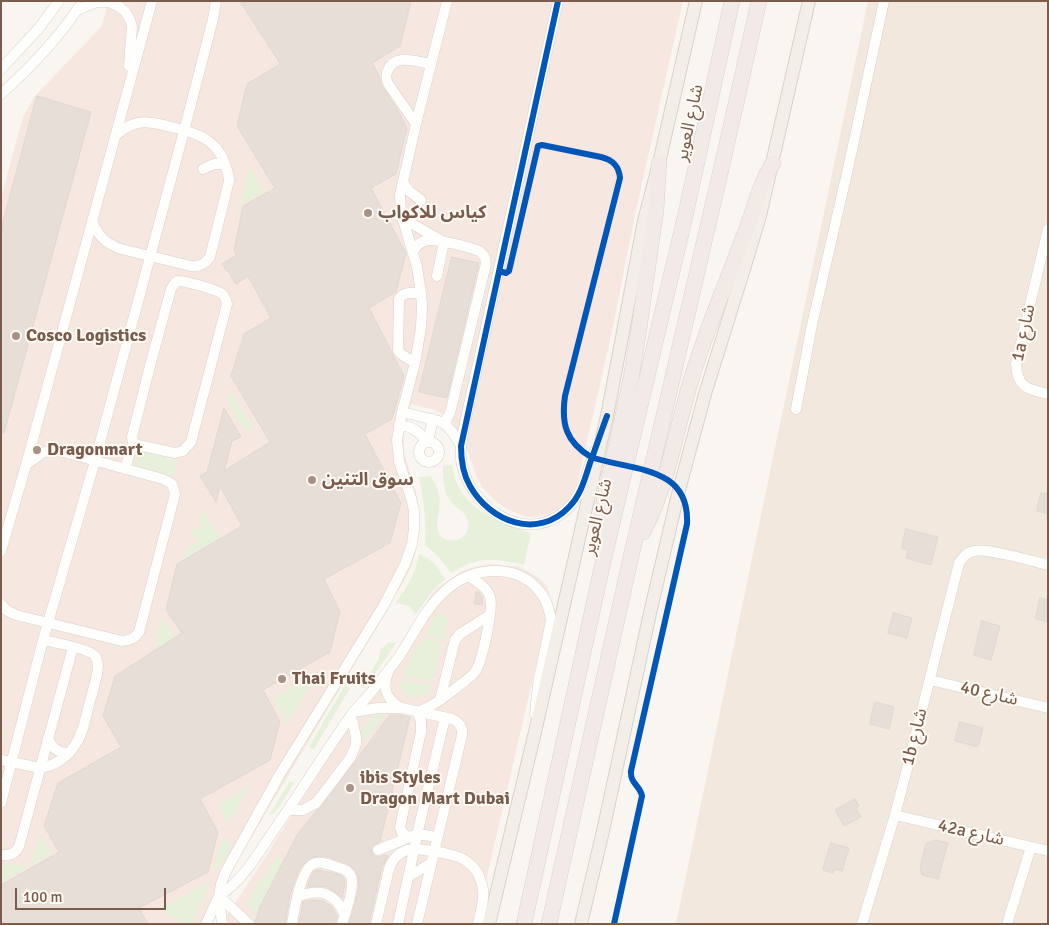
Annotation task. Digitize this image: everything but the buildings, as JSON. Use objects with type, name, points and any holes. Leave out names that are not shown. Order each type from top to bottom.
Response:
[{"type":"highway","name":"شارع العوير","points":[[524,924],[603,562],[685,217],[732,1]]},
{"type":"highway","points":[[549,924],[633,548],[759,1]]},
{"type":"highway","points":[[603,562],[601,547],[602,516],[631,378],[639,329],[656,210],[659,162]]},
{"type":"highway","points":[[633,548],[653,512],[667,474],[700,350],[746,231],[761,185],[773,163]]},
{"type":"main road","points":[[489,924],[607,416],[644,220],[696,1]]},
{"type":"main road","points":[[581,924],[682,478],[704,394],[752,243],[773,163],[809,1]]},
{"type":"main road","points":[[590,924],[603,831]]},
{"type":"street","points":[[1,69],[39,28],[59,1]]},
{"type":"street","points":[[1,94],[46,50],[83,1]]},
{"type":"street","points":[[76,11],[94,3],[106,1],[117,4],[126,11],[131,21],[132,32],[127,94]]},
{"type":"street","points":[[1,551],[152,1]]},
{"type":"street","points":[[1,803],[48,623],[184,131],[212,24],[216,1]]},
{"type":"street","points":[[206,924],[219,896],[226,871],[280,774],[384,605],[408,555],[413,537],[414,511],[398,453],[397,440],[402,412],[415,363],[422,319],[421,293],[413,252],[402,218],[400,204],[416,124],[447,1]]},
{"type":"street","points":[[558,1],[461,446],[461,456],[470,485],[482,502],[510,520],[524,524],[538,524],[558,516],[570,506],[583,485],[607,416]]},
{"type":"street","points":[[796,409],[812,325],[884,1]]},
{"type":"street","points":[[416,124],[389,85],[386,75],[390,66],[398,60],[431,64]]},
{"type":"street","points":[[92,221],[95,229],[104,240],[121,249],[191,266],[200,266],[210,256],[229,176],[219,152],[210,142],[199,136],[154,123],[142,122],[132,124],[115,136]]},
{"type":"street","points":[[203,169],[214,164],[225,164]]},
{"type":"street","points":[[403,182],[421,200]]},
{"type":"street","points":[[402,218],[444,242]]},
{"type":"street","name":"1a شارع","points":[[1048,228],[1045,252],[1016,364],[1018,379],[1023,385],[1048,394]]},
{"type":"street","points":[[413,252],[417,245],[424,241],[444,242],[479,251],[484,256],[486,264],[450,413],[444,424]]},
{"type":"street","points":[[437,276],[444,242]]},
{"type":"street","points":[[178,282],[183,264]]},
{"type":"street","points":[[124,469],[133,443],[132,434],[174,283],[184,282],[220,292],[225,297],[227,304],[192,438],[186,448],[180,453],[138,446],[133,443]]},
{"type":"street","points":[[415,363],[398,350],[399,299],[405,293],[421,293]]},
{"type":"street","points":[[402,412],[433,419],[444,424],[453,433],[461,446]]},
{"type":"street","points":[[416,430],[420,416]]},
{"type":"street","points":[[399,425],[416,430],[427,442],[433,419]]},
{"type":"street","points":[[1,604],[6,610],[16,615],[106,638],[126,641],[134,638],[139,632],[175,494],[172,484],[168,481],[61,450],[52,450],[38,455],[26,465]]},
{"type":"street","name":"1b شارع","points":[[862,924],[895,815],[959,563],[968,552],[974,550],[987,551],[1048,565]]},
{"type":"street","points":[[219,896],[240,879],[352,714],[389,670],[407,645],[428,609],[452,585],[468,576],[487,571],[513,573],[534,585],[546,601],[551,620],[536,700],[535,732]]},
{"type":"street","points":[[418,712],[440,700],[476,671],[491,606],[490,595],[480,584],[468,576]]},
{"type":"street","points":[[440,700],[455,640],[460,634],[490,615]]},
{"type":"street","points":[[1,760],[40,768],[51,765],[67,754],[76,744],[81,733],[96,678],[97,660],[92,653],[44,640]]},
{"type":"street","points":[[1,855],[14,854],[19,847],[73,648]]},
{"type":"street","points":[[389,670],[385,689],[391,701],[402,708],[452,719],[458,722],[462,731],[417,924]]},
{"type":"street","name":"شارع 40","points":[[930,680],[1048,708]]},
{"type":"street","points":[[352,714],[371,709],[402,708]]},
{"type":"street","points":[[418,712],[421,732],[400,830],[403,835],[437,837]]},
{"type":"street","points":[[288,810],[303,810],[316,803],[351,757],[356,744],[352,714]]},
{"type":"street","points":[[398,924],[414,849],[413,836],[420,822],[445,718]]},
{"type":"street","points":[[48,738],[55,749],[67,754]]},
{"type":"street","name":"42a شارع","points":[[895,815],[1048,851]]},
{"type":"street","points":[[402,817],[410,822],[420,822]]},
{"type":"street","points":[[378,850],[413,836]]},
{"type":"street","points":[[1007,924],[1031,847]]},
{"type":"street","points":[[376,924],[391,863],[401,853],[414,849],[460,857],[467,861],[477,872],[484,894],[478,924]]},
{"type":"street","points":[[292,924],[297,897],[306,872],[316,863],[323,863],[343,869],[349,873],[352,880],[343,920]]},
{"type":"street","points":[[408,877],[430,863]]},
{"type":"street","points":[[297,897],[309,892],[325,894],[337,901],[343,920]]},
{"type":"street","points":[[219,896],[222,924]]},
{"type":"street","points":[[219,896],[249,924]]},
{"type":"shaded area","points":[[109,1],[683,1],[637,205],[611,336],[575,493],[560,508],[538,517],[528,517],[505,508],[482,487],[468,452],[451,421],[442,413],[411,404],[404,435],[404,452],[417,497],[419,521],[415,555],[411,567],[200,924],[1,924],[1,198],[23,117],[35,96],[101,27]]},
{"type":"shaded area","points":[[868,1],[1048,1],[1048,924],[676,924]]},
{"type":"shaded area","points":[[489,564],[519,567],[529,572],[547,586],[551,600],[476,924],[221,924],[432,594],[462,571]]},
{"type":"green space","points":[[252,169],[264,192],[241,205],[248,171]]},
{"type":"green space","points":[[232,392],[253,428],[245,432],[226,400]]},
{"type":"green space","points":[[139,449],[178,461],[174,476],[135,465]]},
{"type":"green space","points":[[452,465],[459,488],[465,497],[481,512],[500,522],[531,533],[524,565],[486,560],[461,567],[451,573],[439,557],[425,545],[424,511],[419,477],[430,476],[439,493],[440,502],[437,526],[441,536],[446,539],[457,540],[466,534],[468,529],[466,516],[452,503],[445,490],[443,466]]},
{"type":"green space","points":[[203,508],[220,539],[183,560],[186,548],[199,541],[191,535],[194,529],[199,529]]},
{"type":"green space","points":[[419,554],[428,558],[445,579],[431,593],[416,614],[409,606],[396,603],[413,574]]},
{"type":"green space","points":[[435,614],[447,615],[446,620],[448,621],[444,639],[425,636]]},
{"type":"green space","points":[[163,616],[174,638],[153,651]]},
{"type":"green space","points":[[423,639],[442,642],[434,680],[403,676],[408,663]]},
{"type":"green space","points":[[397,642],[362,688],[378,660],[381,649],[388,643]]},
{"type":"green space","points":[[316,674],[317,676],[287,724],[273,698]]},
{"type":"green space","points":[[401,680],[433,685],[427,694],[414,697],[400,688]]},
{"type":"green space","points":[[345,685],[350,688],[314,749],[309,747]]},
{"type":"green space","points":[[377,711],[384,716],[367,739],[360,734]]},
{"type":"green space","points":[[290,781],[294,783],[275,813],[269,815]]},
{"type":"green space","points":[[250,785],[228,824],[217,805]]},
{"type":"green space","points":[[40,833],[52,853],[30,866]]},
{"type":"green space","points":[[223,837],[232,848],[217,871],[213,869]]},
{"type":"green space","points":[[278,855],[284,861],[258,915],[245,903]]},
{"type":"green space","points":[[5,862],[26,867],[26,869],[1,883]]},
{"type":"green space","points":[[211,881],[192,924],[183,924],[159,909]]},
{"type":"cycle path","points":[[558,1],[461,446],[463,467],[470,486],[479,499],[490,509],[502,517],[515,522],[543,523],[557,517],[569,507],[580,492],[607,416]]},
{"type":"cycle path","points":[[499,271],[506,273],[509,271],[538,146],[542,145],[601,157],[615,164],[620,178],[565,396],[565,424],[576,445],[591,457],[640,469],[668,481],[679,491],[685,505],[687,524],[631,771],[632,779],[642,796],[614,924]]},
{"type":"place","name":"كياس للاكواب","points":[[368,213]]},
{"type":"place","name":"Cosco Logistics","points":[[16,336]]},
{"type":"place","name":"Dragonmart","points":[[37,450]]},
{"type":"place","name":"سوق التنين","points":[[312,480]]},
{"type":"place","name":"Thai Fruits","points":[[282,679]]},
{"type":"place","name":"ibis Styles Dragon Mart Dubai","points":[[350,788]]}]
